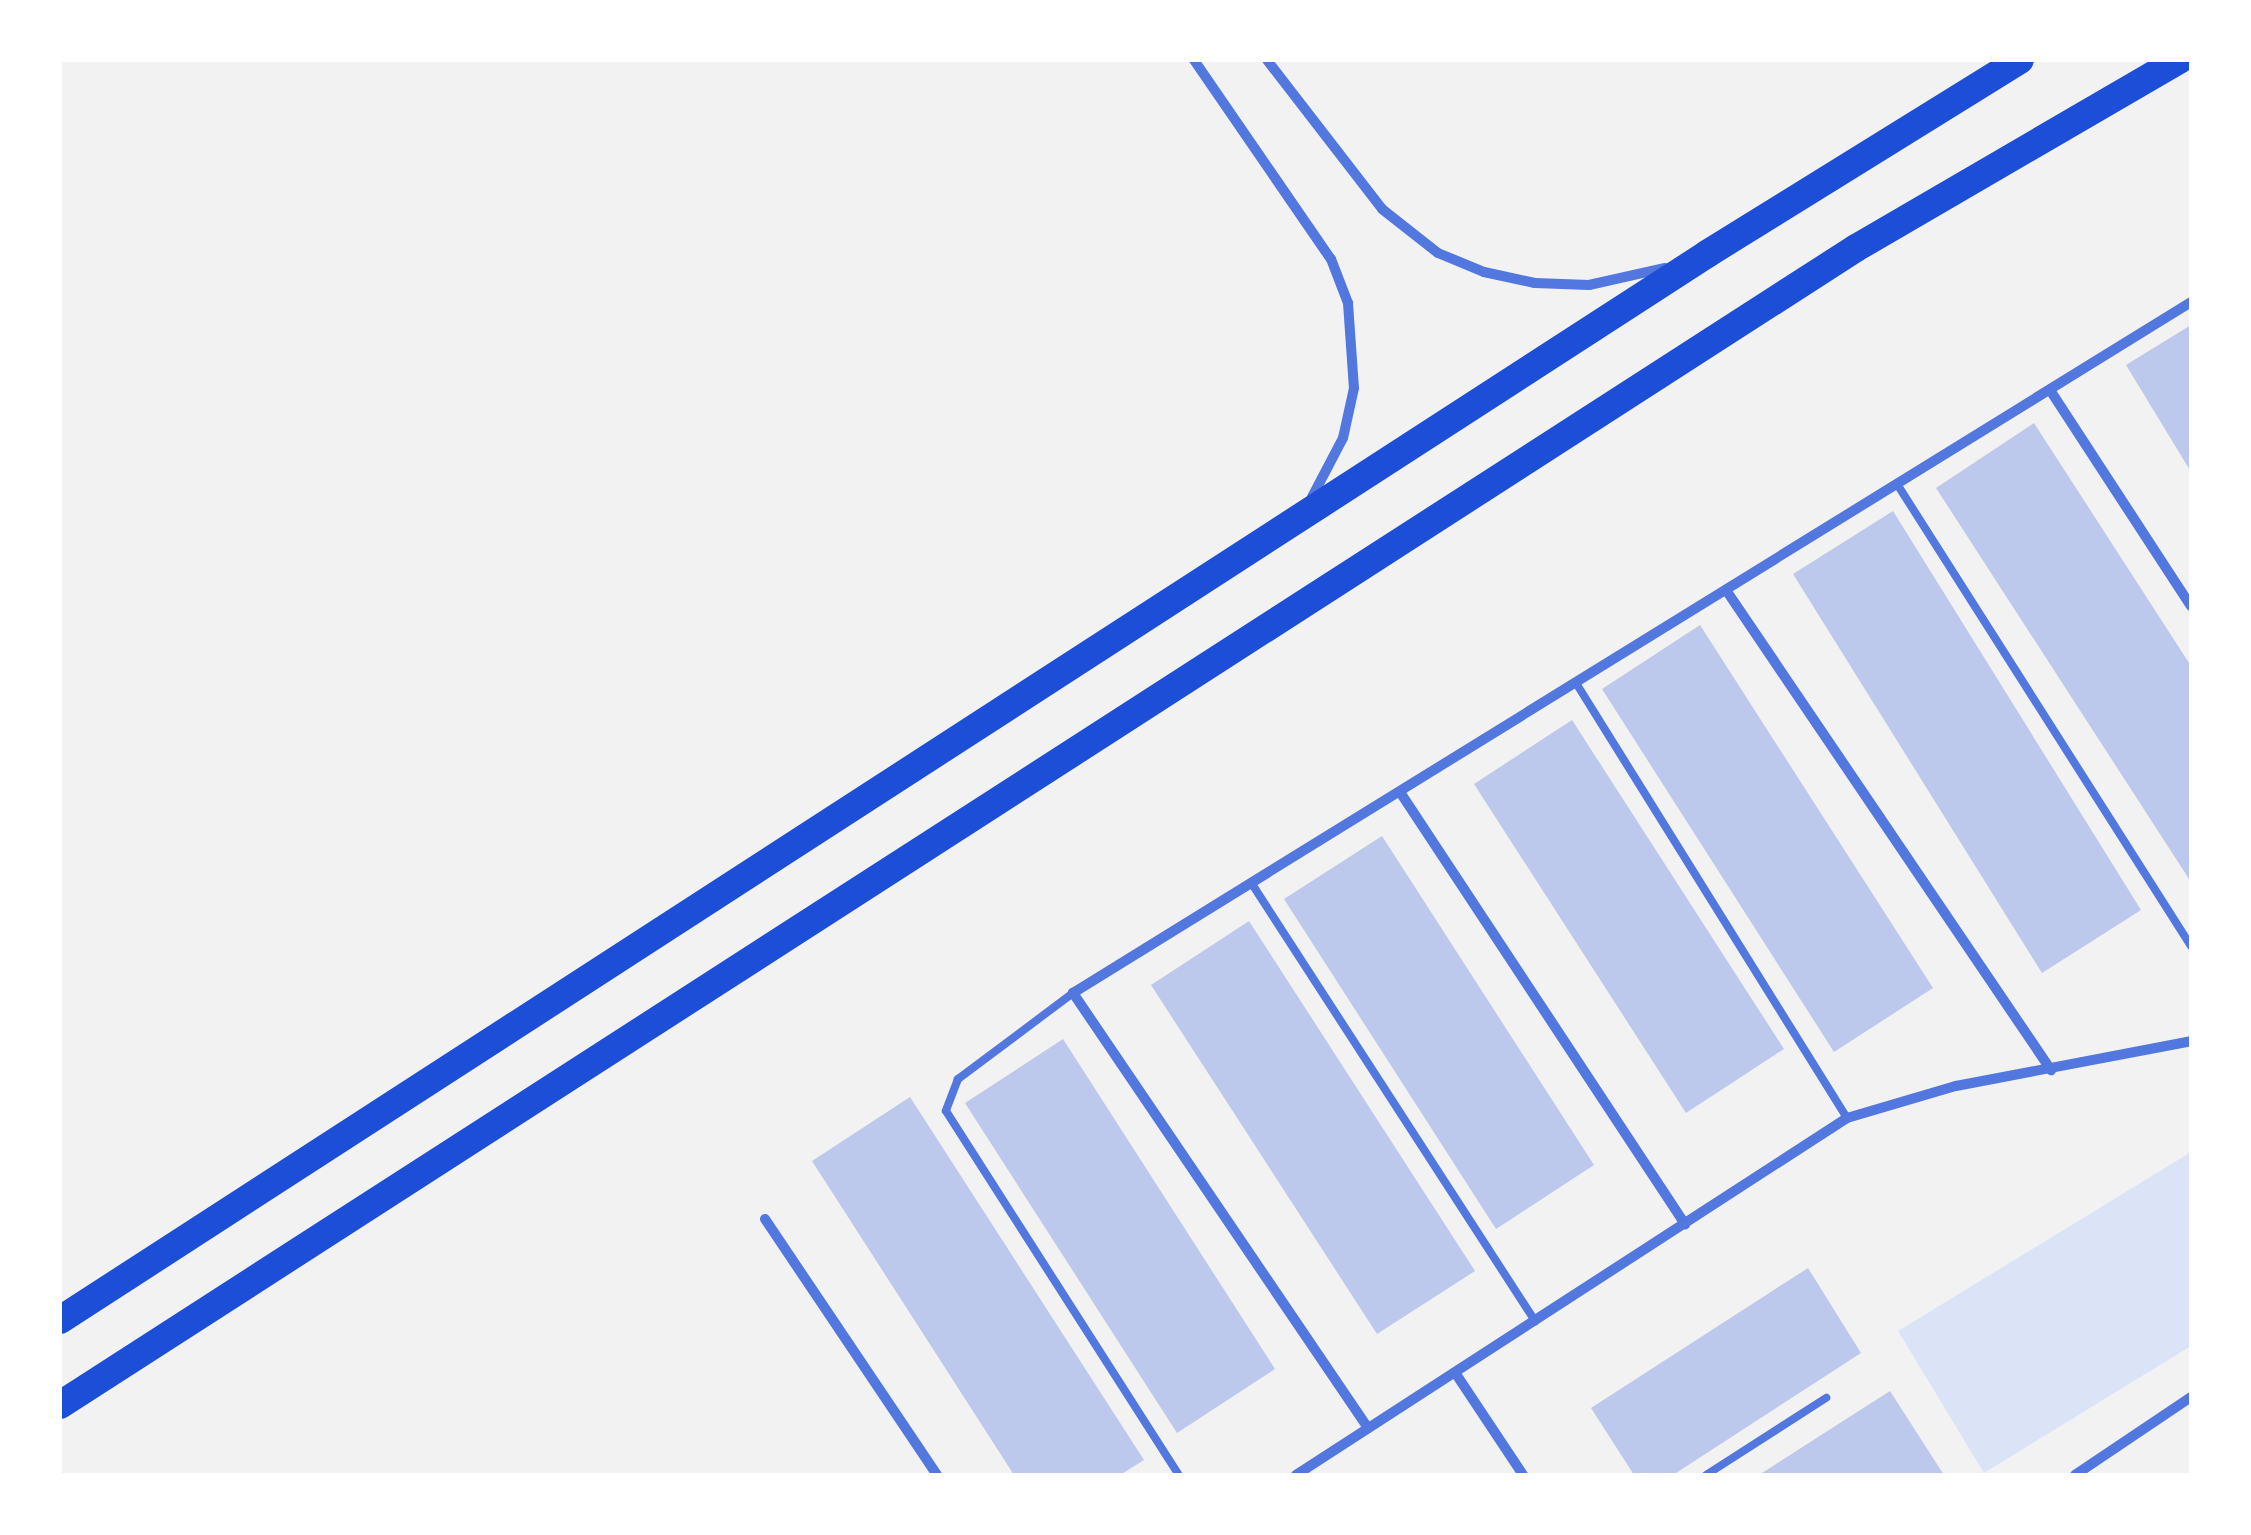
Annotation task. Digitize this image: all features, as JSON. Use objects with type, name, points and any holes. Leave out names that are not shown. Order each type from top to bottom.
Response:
[{"type":"highway","points":[[60,1320],[1708,254],[2020,60]]},
{"type":"highway","points":[[60,1405],[1856,248],[2178,60]]},
{"type":"street","points":[[1194,60],[1331,260],[1348,303],[1354,388],[1343,438],[1322,483],[1286,529]]},
{"type":"street","points":[[1267,60],[1382,209],[1438,253],[1484,272],[1589,285],[1633,279],[1708,254]]},
{"type":"street","points":[[1368,1428],[1073,994],[2191,302]]},
{"type":"street","points":[[2050,390],[2191,606]]},
{"type":"street","points":[[1726,590],[2051,1070]]},
{"type":"street","points":[[1400,792],[1685,1224]]},
{"type":"street","points":[[1296,1475],[1847,1118],[1956,1086],[2191,1041]]},
{"type":"street","points":[[765,1220],[938,1475]]},
{"type":"street","points":[[1456,1374],[1523,1475]]},
{"type":"street","points":[[2075,1475],[2191,1397]]},
{"type":"lane","points":[[1897,484],[2191,946]]},
{"type":"lane","points":[[1576,683],[1847,1118]]},
{"type":"lane","points":[[1252,884],[1535,1321]]},
{"type":"lane","points":[[1073,994],[958,1080],[946,1112],[1178,1475]]},
{"type":"lane","points":[[1706,1475],[1826,1398]]},
{"type":"shaded area","points":[[2191,1152],[2191,1346],[1984,1473],[1898,1331]]},
{"type":"building","points":[[2191,325],[2191,472],[2126,365]]},
{"type":"building","points":[[2034,423],[2191,666],[2191,882],[1936,488]]},
{"type":"building","points":[[1893,511],[2141,910],[2042,973],[1793,574]]},
{"type":"building","points":[[1700,625],[1933,988],[1834,1052],[1602,689]]},
{"type":"building","points":[[1572,720],[1784,1049],[1686,1113],[1474,784]]},
{"type":"building","points":[[1382,836],[1594,1165],[1496,1229],[1284,899]]},
{"type":"building","points":[[1249,921],[1475,1271],[1377,1334],[1151,985]]},
{"type":"building","points":[[1063,1039],[1275,1369],[1177,1433],[965,1103]]},
{"type":"building","points":[[910,1097],[1144,1460],[1120,1475],[1014,1475],[812,1161]]},
{"type":"building","points":[[1808,1268],[1861,1353],[1673,1475],[1634,1475],[1591,1408]]},
{"type":"building","points":[[1890,1391],[1944,1475],[1759,1475],[1818,1437]]}]
